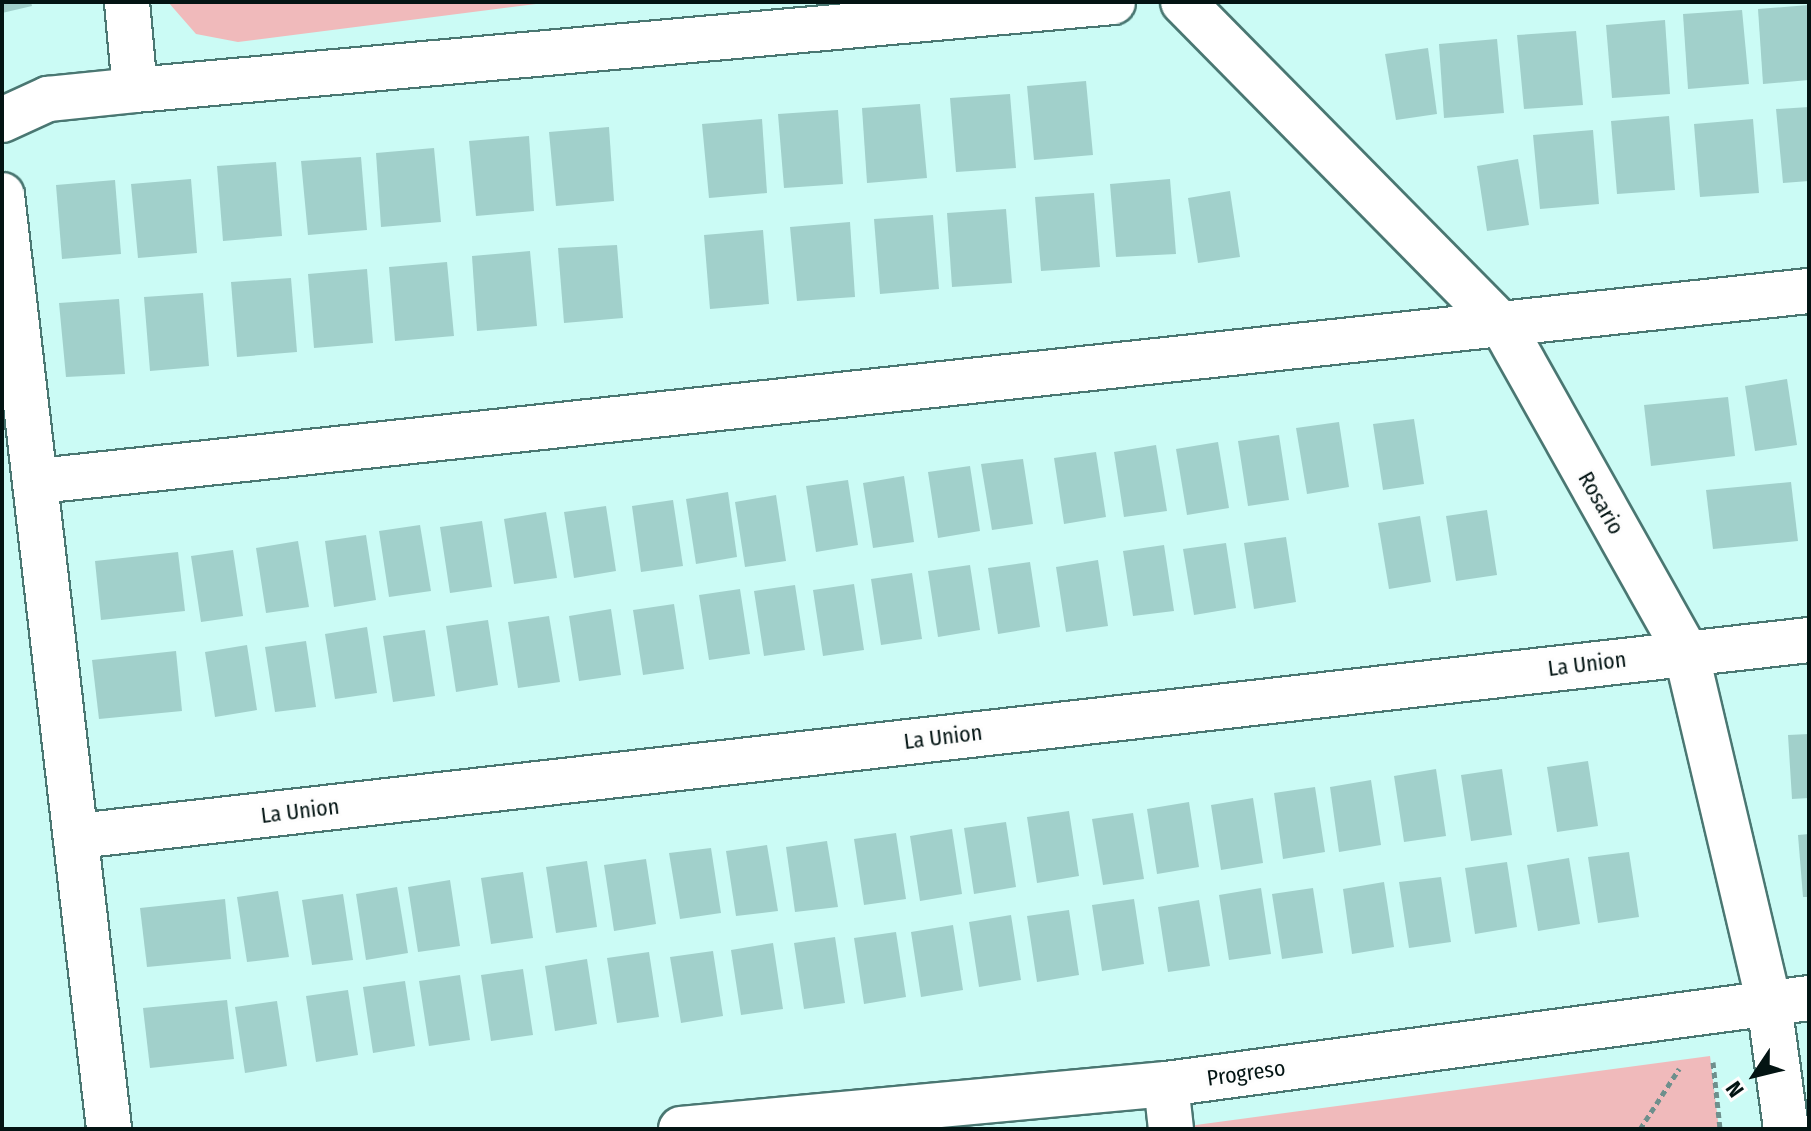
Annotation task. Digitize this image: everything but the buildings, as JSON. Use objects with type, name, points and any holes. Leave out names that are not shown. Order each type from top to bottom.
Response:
[{"type":"street","points":[[127,2],[135,90]]},
{"type":"street","points":[[2,120],[39,101],[135,90],[1113,2]]},
{"type":"street","name":"Rosario","points":[[1183,2],[1503,326],[1686,652],[1789,1000],[1786,1129]]},
{"type":"street","points":[[2,195],[39,481],[109,1129]]},
{"type":"street","points":[[39,481],[1809,291]]},
{"type":"street","name":"La Union","points":[[78,836],[1809,640]]},
{"type":"street","name":"Progreso","points":[[681,1129],[807,1122],[1166,1084],[1789,1000]]},
{"type":"street","points":[[1166,1084],[1171,1129]]},
{"type":"path","points":[[1640,1129],[1685,1060]]},
{"type":"shaded area","points":[[168,2],[552,2],[238,42],[196,34]]},
{"type":"shaded area","points":[[1710,1056],[1719,1129],[1181,1129],[1181,1127]]}]
